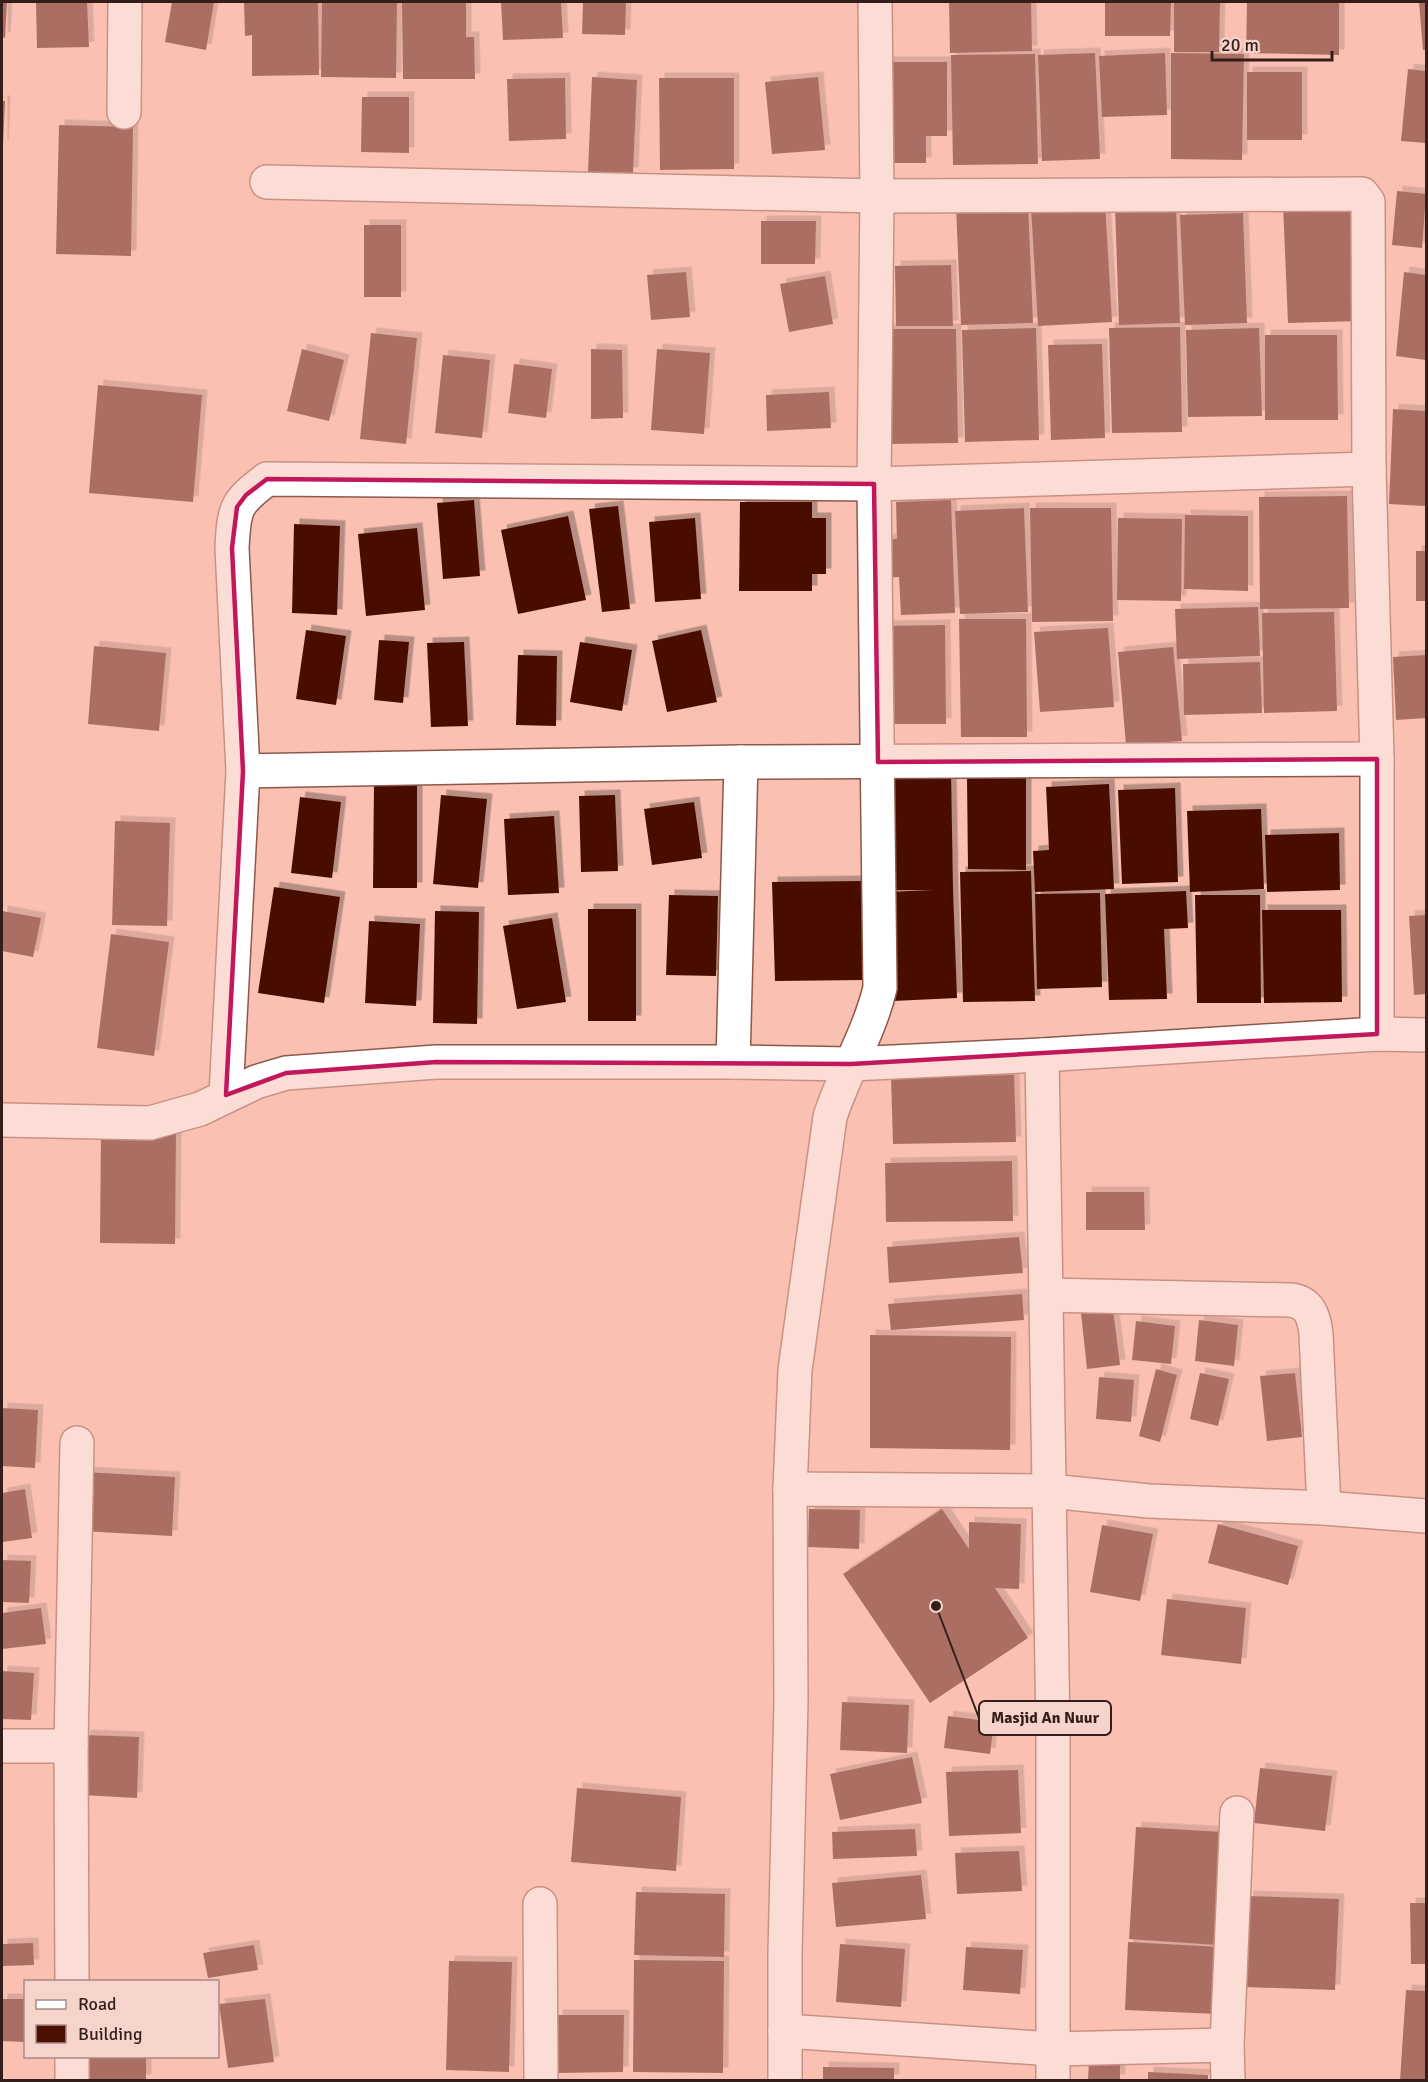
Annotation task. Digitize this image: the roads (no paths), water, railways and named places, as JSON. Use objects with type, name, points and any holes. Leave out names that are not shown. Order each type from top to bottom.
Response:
[{"type":"street","points":[[124,112],[125,2]]},
{"type":"street","points":[[785,2080],[784,1953],[791,1702],[790,1489],[795,1370],[826,1132],[835,1101],[868,1028],[880,988],[874,484],[877,196],[875,2]]},
{"type":"street","points":[[267,182],[877,196],[1362,194],[1368,202],[1369,469],[1377,759],[1377,1034]]},
{"type":"street","points":[[226,1095],[243,771],[232,548],[233,523],[237,507],[246,495],[267,479],[874,484],[1369,469]]},
{"type":"street","points":[[243,771],[741,762],[1377,759]]},
{"type":"street","points":[[733,1062],[741,762]]},
{"type":"street","points":[[2,1120],[150,1123],[200,1109],[256,1082],[286,1073],[436,1062],[851,1064],[1042,1055],[1377,1034],[1426,1035]]},
{"type":"street","points":[[1042,1055],[1053,1732],[1053,2065]]},
{"type":"street","points":[[1046,1295],[1290,1300],[1299,1301],[1306,1306],[1314,1318],[1316,1334],[1324,1508]]},
{"type":"street","points":[[72,1980],[71,1746],[77,1443]]},
{"type":"street","points":[[790,1489],[1050,1491],[1149,1501],[1324,1508],[1426,1516]]},
{"type":"street","points":[[2,1746],[71,1746]]},
{"type":"street","points":[[1228,2080],[1227,2045],[1237,1812]]},
{"type":"street","points":[[540,1904],[541,2080]]},
{"type":"street","points":[[784,2031],[1053,2065],[1227,2045]]},
{"type":"street","points":[[72,2058],[72,2080]]},
{"type":"place","name":"Masjid An Nuur","points":[[936,1606]]}]
